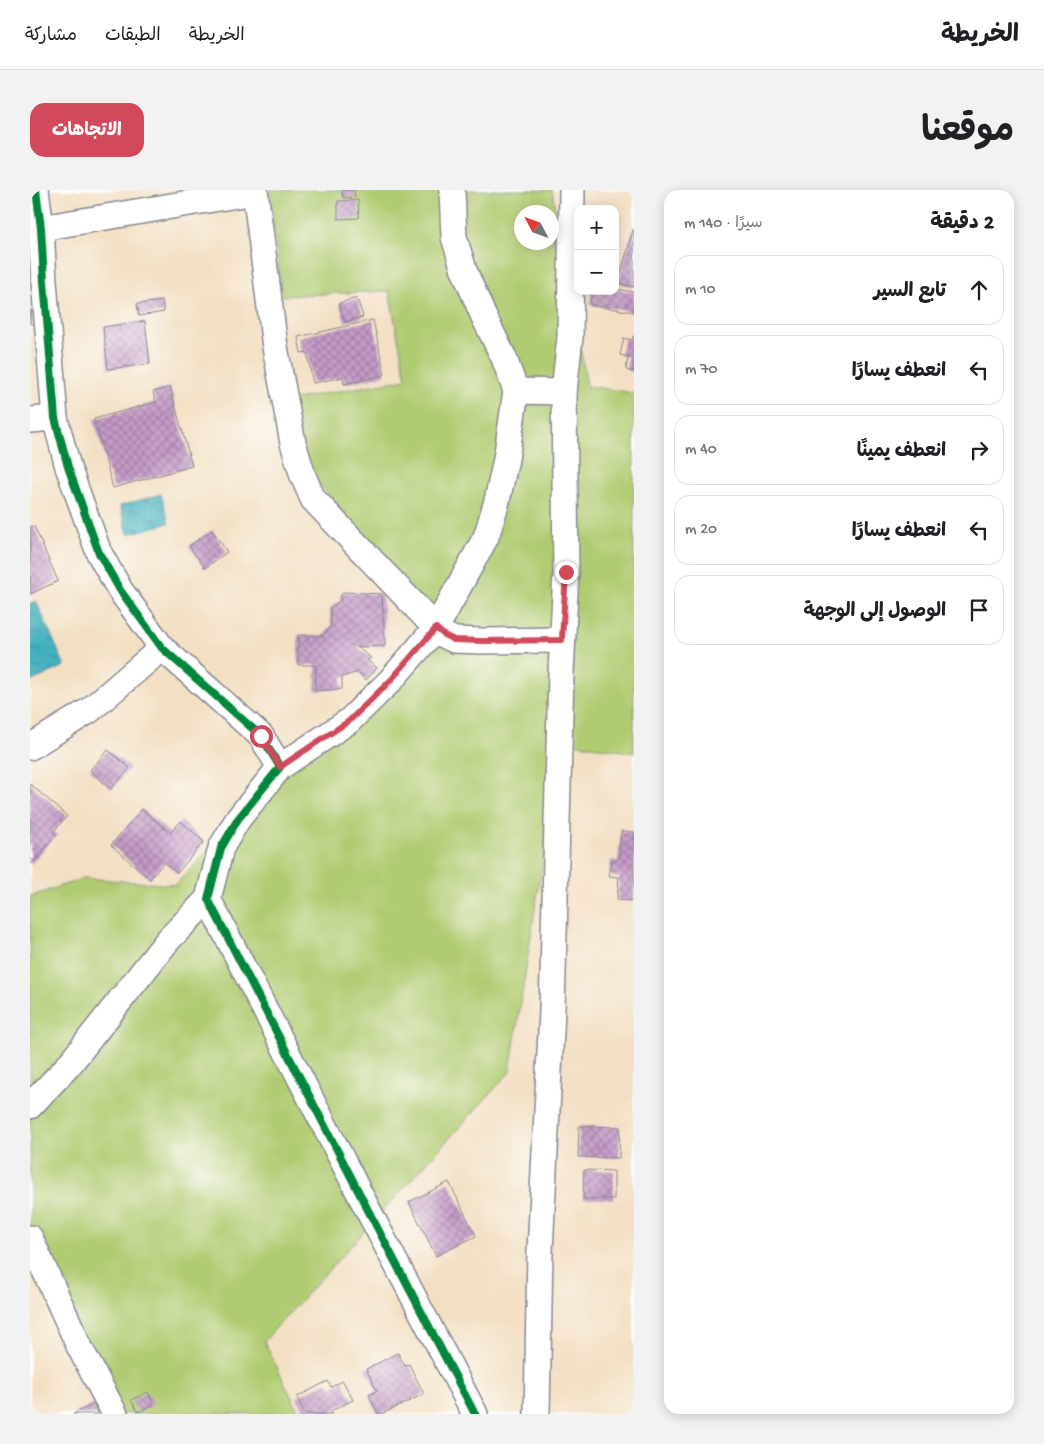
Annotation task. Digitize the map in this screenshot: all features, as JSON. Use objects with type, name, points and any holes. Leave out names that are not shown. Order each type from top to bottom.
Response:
[{"type":"street","points":[[36,190],[41,228],[55,418],[68,466],[99,553],[120,590],[162,648],[261,736],[280,767]]},
{"type":"street","points":[[30,1106],[68,1066],[168,940],[208,898],[221,848],[238,819],[280,767],[349,721],[391,680],[436,628],[486,537],[497,501],[506,458],[516,391],[504,358],[464,270],[454,237],[452,190]]},
{"type":"street","points":[[537,1414],[540,1251],[552,1011],[562,640],[566,572],[564,392],[570,337],[572,190]]},
{"type":"street","points":[[41,228],[255,191],[274,347],[293,443],[303,476],[313,499],[444,635],[454,640],[562,640]]},
{"type":"street","points":[[516,391],[564,392]]},
{"type":"street","points":[[30,420],[55,418]]},
{"type":"street","points":[[30,747],[90,710],[162,648]]},
{"type":"street","points":[[208,898],[364,1203],[475,1414]]},
{"type":"street","points":[[30,1238],[80,1348],[115,1414]]},
{"type":"green space","points":[[269,190],[552,190],[555,205],[514,205],[514,250],[559,250],[559,229],[587,386],[634,393],[634,753],[561,741],[510,1072],[264,1341],[300,1414],[117,1414],[30,1226],[30,897],[83,878],[175,885],[436,619],[317,481],[278,402],[406,379],[389,291],[282,296]]},
{"type":"water","points":[[161,494],[169,523],[128,534],[120,506]]},
{"type":"water","points":[[36,601],[65,666],[30,682],[30,603]]},
{"type":"building","points":[[342,190],[354,190],[355,197],[343,198]]},
{"type":"building","points":[[358,200],[359,218],[338,219],[338,201]]},
{"type":"building","points":[[634,230],[634,287],[619,283]]},
{"type":"building","points":[[619,290],[634,292],[634,312],[590,305],[591,295],[619,295]]},
{"type":"building","points":[[357,298],[363,317],[345,322],[339,303]]},
{"type":"building","points":[[162,301],[164,312],[139,316],[137,304]]},
{"type":"building","points":[[30,310],[33,323],[30,324]]},
{"type":"building","points":[[373,320],[385,375],[344,384],[343,377],[313,383],[307,352],[301,353],[298,337]]},
{"type":"building","points":[[145,321],[150,364],[108,369],[103,327]]},
{"type":"building","points":[[633,336],[634,372],[626,370],[628,357],[620,355],[624,338],[632,340]]},
{"type":"building","points":[[170,387],[192,466],[113,488],[94,419],[156,402],[153,392]]},
{"type":"building","points":[[34,526],[58,581],[30,594],[30,527]]},
{"type":"building","points":[[212,530],[227,552],[205,568],[189,546]]},
{"type":"building","points":[[343,592],[382,594],[385,646],[357,647],[371,658],[367,660],[377,668],[366,680],[358,672],[342,677],[342,689],[315,691],[316,665],[298,665],[298,635],[323,636],[331,626],[330,608],[341,600],[340,597]]},
{"type":"building","points":[[108,750],[130,768],[111,789],[90,770]]},
{"type":"building","points":[[30,784],[67,816],[53,832],[57,835],[30,865]]},
{"type":"building","points":[[142,809],[170,833],[181,821],[204,842],[177,873],[164,862],[150,879],[111,845]]},
{"type":"building","points":[[621,831],[634,832],[634,901],[617,900],[619,877],[609,876],[611,860],[618,861]]},
{"type":"building","points":[[579,1126],[620,1127],[619,1158],[578,1157]]},
{"type":"building","points":[[584,1170],[614,1171],[614,1199],[583,1199]]},
{"type":"building","points":[[449,1182],[476,1236],[436,1256],[409,1202]]},
{"type":"building","points":[[398,1353],[405,1366],[409,1364],[424,1394],[382,1414],[378,1414],[369,1395],[377,1391],[366,1369]]},
{"type":"building","points":[[328,1381],[331,1387],[343,1381],[353,1400],[331,1411],[332,1414],[305,1414],[297,1397]]},
{"type":"building","points":[[148,1392],[154,1405],[138,1412],[131,1400]]},
{"type":"building","points":[[94,1404],[98,1414],[73,1414]]},
{"type":"cycle path","points":[[36,190],[41,228],[55,418],[68,467],[99,553],[120,590],[162,648],[261,736],[280,767],[238,819],[221,848],[208,899],[475,1414]]},
{"type":"route","points":[[261,736],[280,767],[349,721],[391,680],[436,628],[454,640],[562,640],[566,572]]}]
